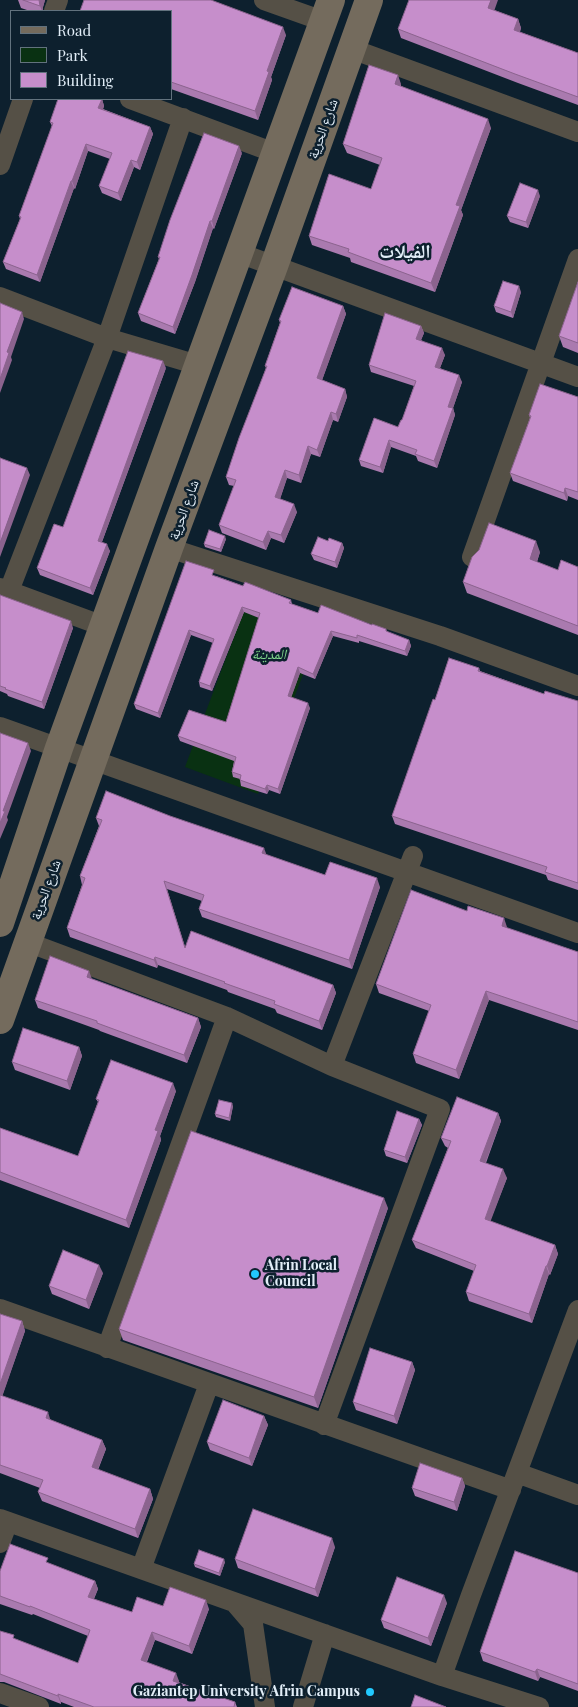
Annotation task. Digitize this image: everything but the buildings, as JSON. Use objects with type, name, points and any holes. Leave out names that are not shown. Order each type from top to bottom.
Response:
[{"type":"main road","name":"شارع الحرية","points":[[0,1020],[169,548],[274,266],[369,0]]},
{"type":"main road","points":[[0,923],[59,748],[327,10]]},
{"type":"street","points":[[264,0],[327,10]]},
{"type":"street","points":[[352,49],[578,132]]},
{"type":"street","points":[[0,166],[23,100]]},
{"type":"street","points":[[133,100],[275,153]]},
{"type":"street","points":[[103,626],[4,589],[108,338],[183,118]]},
{"type":"street","points":[[238,253],[578,377]]},
{"type":"street","points":[[472,557],[578,259]]},
{"type":"street","points":[[0,297],[108,338],[198,365]]},
{"type":"street","points":[[169,548],[431,633],[578,686]]},
{"type":"street","points":[[0,726],[94,760],[410,864],[578,933]]},
{"type":"street","points":[[332,1066],[410,864]]},
{"type":"street","points":[[27,942],[227,1017],[332,1066],[440,1109],[324,1425]]},
{"type":"street","points":[[107,1348],[227,1017]]},
{"type":"street","points":[[0,1309],[324,1425],[514,1481],[578,1495]]},
{"type":"street","points":[[442,1676],[578,1310]]},
{"type":"street","points":[[141,1569],[209,1384]]},
{"type":"street","points":[[0,1543],[4,1520],[442,1676],[538,1707]]},
{"type":"street","points":[[234,1602],[253,1624],[265,1707]]},
{"type":"street","points":[[304,1707],[325,1634]]},
{"type":"street","points":[[4,1699],[39,1707]]},
{"type":"green space","name":"المدينة","points":[[252,589],[325,616],[258,794],[185,767]]},
{"type":"place","name":"Afrin Local Council","points":[[255,1274]]},
{"type":"place","name":"Gaziantep University Afrin Campus","points":[[370,1692]]},
{"type":"district","name":"الفيلات","points":[[405,252]]}]
